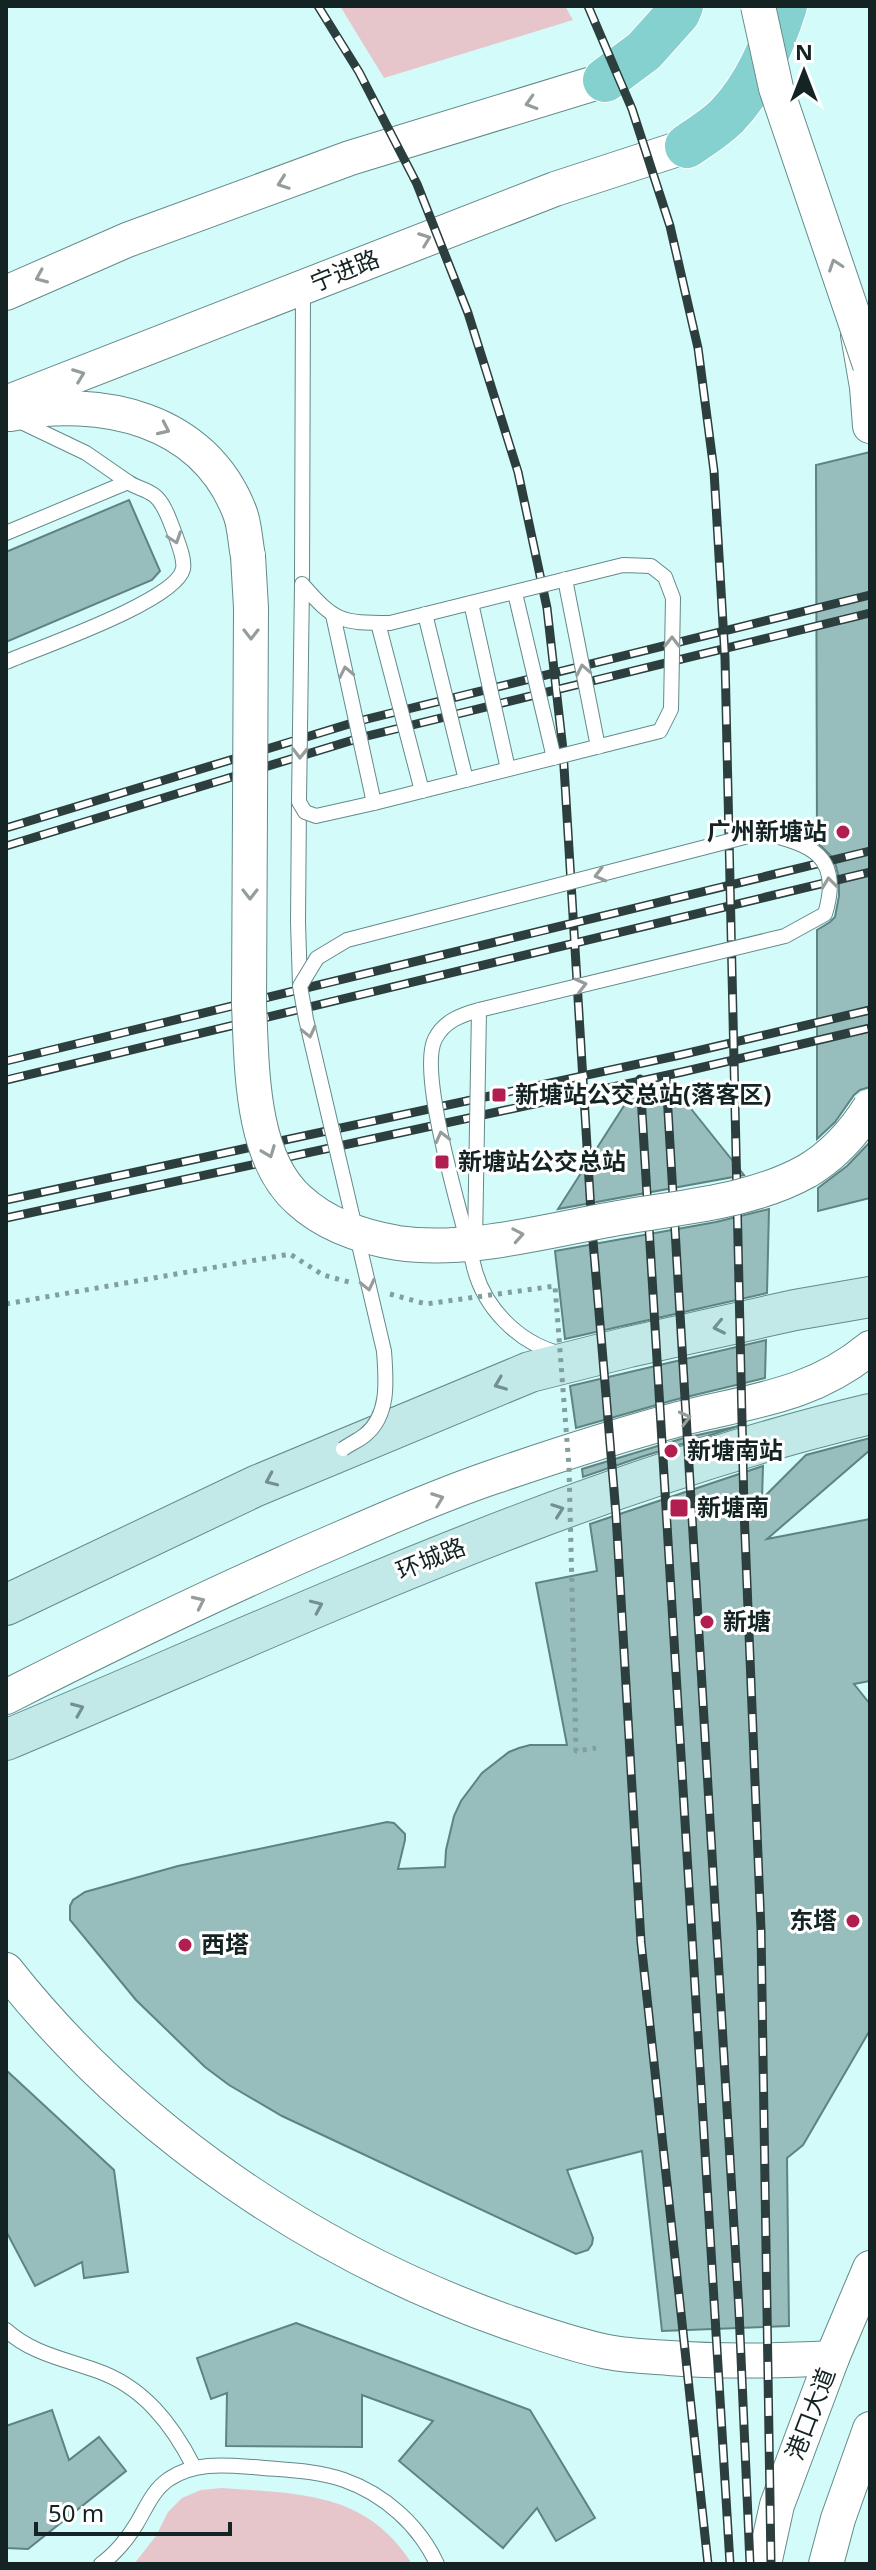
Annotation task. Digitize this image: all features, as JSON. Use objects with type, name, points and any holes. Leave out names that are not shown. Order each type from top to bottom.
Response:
[{"type":"main road","points":[[605,80],[644,51],[681,6]]},
{"type":"main road","points":[[687,146],[726,117],[755,80],[785,6]]},
{"type":"main road","points":[[6,1605],[343,1449],[530,1372],[795,1310],[870,1297]]},
{"type":"main road","name":"环城路","points":[[6,1740],[354,1590],[511,1527],[640,1481],[791,1433],[870,1414]]},
{"type":"street","points":[[758,6],[776,88],[870,365]]},
{"type":"street","points":[[6,293],[127,240],[350,158],[605,80]]},
{"type":"street","name":"宁进路","points":[[6,403],[555,189],[687,146]]},
{"type":"street","points":[[856,325],[870,426]]},
{"type":"street","points":[[6,415],[76,408],[130,415],[170,430],[203,454],[224,482],[241,515],[248,556],[251,608],[249,1005],[252,1061],[260,1124],[268,1151],[280,1177],[297,1199],[344,1229],[369,1237],[427,1245],[488,1241],[773,1187],[808,1170],[842,1145],[867,1114]]},
{"type":"street","points":[[6,1697],[128,1634],[280,1564],[491,1478],[666,1423],[798,1390],[825,1379],[870,1348]]},
{"type":"street","points":[[6,1970],[59,2031],[104,2076],[202,2158],[254,2196],[365,2261],[482,2313],[604,2352],[711,2360],[832,2358]]},
{"type":"street","name":"港口大道","points":[[764,2564],[777,2505],[832,2358],[870,2268]]},
{"type":"street","points":[[826,2564],[838,2519],[870,2429]]},
{"type":"lane","points":[[303,288],[300,986],[384,1351],[387,1385],[381,1412],[367,1434],[343,1449]]},
{"type":"lane","points":[[6,415],[86,453],[128,482],[156,496],[164,509],[183,563],[177,581],[140,606],[6,662]]},
{"type":"lane","points":[[6,533],[128,482]]},
{"type":"lane","points":[[299,802],[305,812],[316,816],[660,731],[671,709],[673,598],[665,577],[651,566],[623,565],[390,623],[355,623],[327,612],[302,584]]},
{"type":"lane","points":[[565,579],[598,747]]},
{"type":"lane","points":[[515,593],[554,758]]},
{"type":"lane","points":[[471,603],[508,769]]},
{"type":"lane","points":[[425,614],[466,780]]},
{"type":"lane","points":[[333,615],[374,803]]},
{"type":"lane","points":[[378,623],[422,791]]},
{"type":"lane","points":[[300,986],[317,958],[347,940],[760,833],[795,840],[817,852],[830,873],[831,896],[825,914],[785,936],[462,1015],[444,1026],[433,1042],[429,1065],[432,1095],[477,1280],[503,1322],[538,1347],[571,1357],[629,1347]]},
{"type":"lane","points":[[474,1267],[479,1010]]},
{"type":"lane","points":[[6,2330],[37,2352],[99,2371],[130,2387],[156,2409],[178,2436],[194,2467]]},
{"type":"lane","points":[[101,2564],[137,2524],[148,2499],[169,2479],[194,2467],[222,2465],[307,2472],[344,2480],[378,2496],[407,2520],[431,2549],[437,2564]]},
{"type":"path","points":[[6,1304],[290,1254],[323,1275],[353,1283]]},
{"type":"path","points":[[382,1292],[426,1304],[555,1286],[569,1467],[576,1751],[596,1748]]},
{"type":"shaded area","points":[[340,6],[565,6],[573,20],[384,78]]},
{"type":"shaded area","points":[[222,2488],[304,2495],[352,2509],[374,2522],[394,2540],[412,2564],[134,2564],[156,2536],[168,2512],[182,2498],[201,2490]]},
{"type":"building","name":"广州新塘站","points":[[870,452],[870,1087],[854,1095],[835,1122],[817,1139],[817,930],[835,917],[839,878],[834,859],[817,842],[816,465]]},
{"type":"building","points":[[129,500],[160,571],[152,580],[6,642],[6,552]]},
{"type":"building","points":[[672,1085],[744,1175],[558,1209],[636,1087]]},
{"type":"building","points":[[870,1142],[870,1198],[818,1211],[818,1188],[847,1166]]},
{"type":"building","points":[[769,1209],[767,1293],[565,1339],[555,1251],[716,1222]]},
{"type":"building","points":[[766,1340],[765,1378],[576,1428],[570,1386]]},
{"type":"building","points":[[739,1426],[583,1477],[582,1469],[684,1438]]},
{"type":"building","points":[[870,1438],[870,1450],[767,1539],[870,1519],[870,1681],[854,1684],[870,1704],[870,2030],[803,2145],[787,2158],[789,2326],[662,2331],[642,2151],[567,2170],[593,2238],[588,2250],[576,2254],[282,2116],[229,2085],[205,2067],[136,2000],[70,1920],[73,1900],[85,1892],[178,1866],[387,1822],[394,1823],[405,1834],[398,1869],[445,1867],[454,1816],[482,1773],[519,1748],[567,1745],[536,1583],[597,1571],[590,1524],[763,1466],[762,1499],[806,1455]]},
{"type":"building","points":[[6,2070],[114,2170],[128,2272],[84,2278],[82,2262],[35,2286],[6,2231]]},
{"type":"building","points":[[296,2323],[530,2410],[595,2518],[556,2541],[537,2508],[503,2548],[399,2461],[433,2421],[362,2395],[362,2447],[226,2446],[227,2393],[211,2399],[197,2358]]},
{"type":"building","points":[[52,2410],[69,2460],[99,2437],[126,2471],[28,2549],[6,2548],[6,2426]]},
{"type":"railway","points":[[318,6],[359,72],[417,184],[468,313],[518,472],[547,608],[563,750],[592,1229],[616,1514],[641,1942],[708,2564]]},
{"type":"railway","points":[[588,6],[632,109],[670,226],[698,348],[714,471],[725,658],[744,1510],[761,1930],[771,2564]]},
{"type":"railway","points":[[6,828],[359,721],[870,595]]},
{"type":"railway","points":[[6,846],[363,737],[870,613]]},
{"type":"railway","points":[[6,1061],[870,851]]},
{"type":"railway","points":[[6,1080],[870,872]]},
{"type":"railway","points":[[6,1200],[680,1055],[870,1010]]},
{"type":"railway","points":[[6,1218],[682,1072],[870,1028]]},
{"type":"railway","points":[[666,1077],[739,2311],[750,2564]]},
{"type":"railway","points":[[640,1079],[730,2564]]},
{"type":"place","name":"广州新塘站","points":[[843,832]]},
{"type":"place","name":"新塘站公交总站(落客区)","points":[[499,1095]]},
{"type":"place","name":"新塘站公交总站","points":[[442,1162]]},
{"type":"place","name":"新塘南站","points":[[671,1451]]},
{"type":"place","name":"新塘南","points":[[679,1508]]},
{"type":"place","name":"新塘","points":[[707,1622]]},
{"type":"place","name":"东塔","points":[[853,1921]]},
{"type":"place","name":"西塔","points":[[185,1945]]}]
